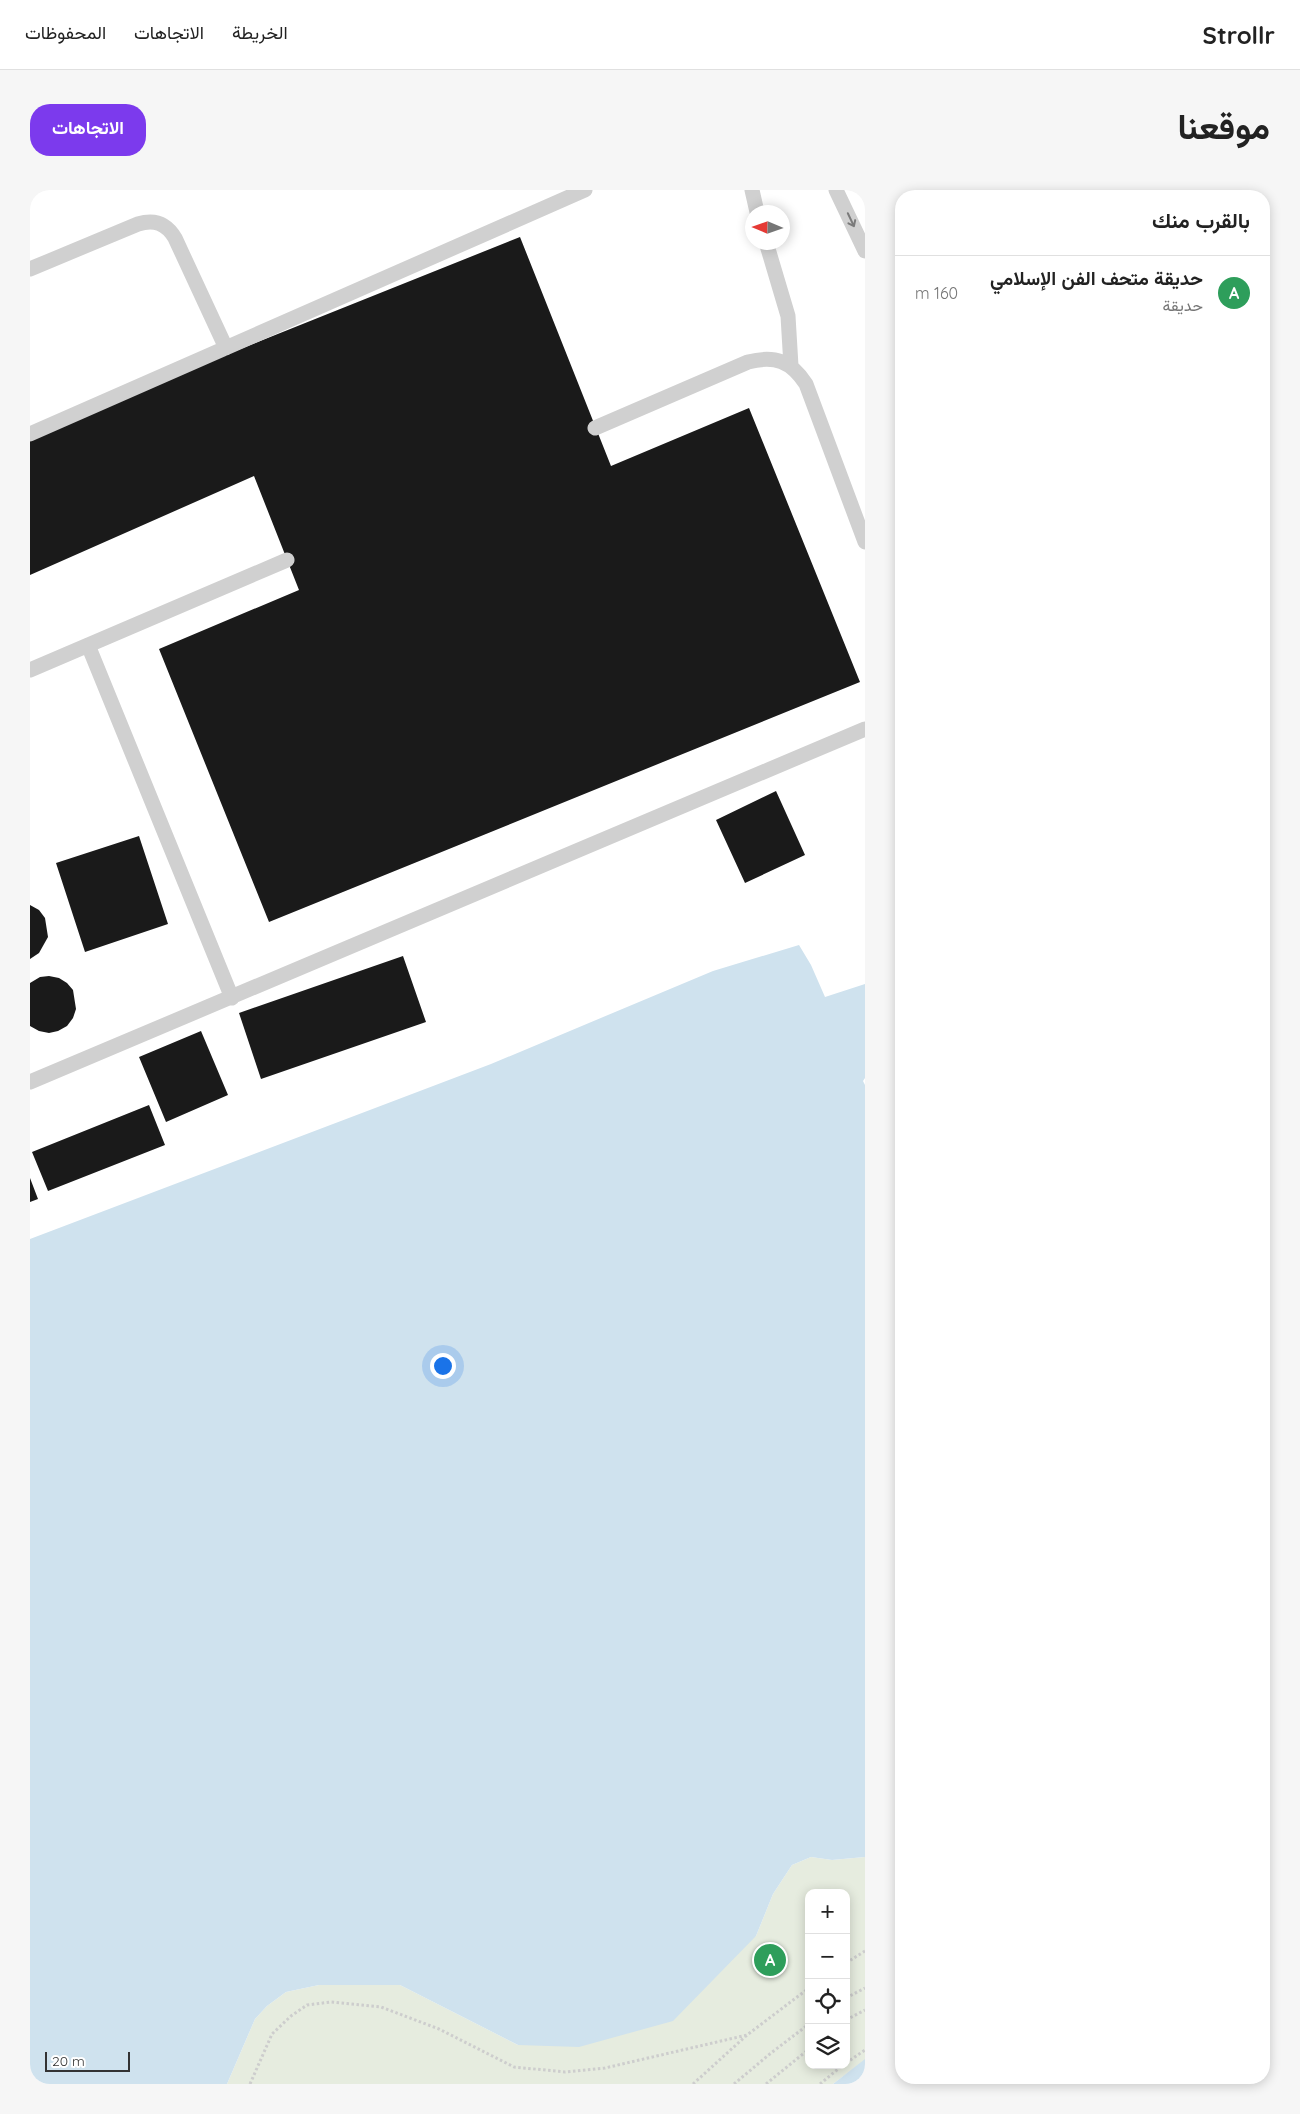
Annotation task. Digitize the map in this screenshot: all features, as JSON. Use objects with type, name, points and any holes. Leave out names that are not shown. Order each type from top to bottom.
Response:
[{"type":"lane","points":[[30,434],[585,190]]},
{"type":"lane","points":[[752,190],[755,205]]},
{"type":"lane","points":[[836,190],[865,251]]},
{"type":"lane","points":[[30,269],[138,224],[155,222],[164,225],[175,238],[226,348]]},
{"type":"lane","points":[[768,250],[788,316],[791,366]]},
{"type":"lane","points":[[595,428],[748,362],[762,358],[777,360],[791,366],[806,384],[862,522],[865,542]]},
{"type":"lane","points":[[30,670],[287,560]]},
{"type":"lane","points":[[88,645],[232,998]]},
{"type":"lane","points":[[30,1082],[865,729]]},
{"type":"path","points":[[850,1960],[865,1951]]},
{"type":"path","points":[[850,1996],[865,1988]]},
{"type":"path","points":[[693,2084],[747,2035],[805,1991]]},
{"type":"path","points":[[250,2084],[272,2034],[291,2016],[307,2005],[331,2002],[381,2006],[439,2029],[514,2066],[565,2072],[605,2068],[747,2035]]},
{"type":"path","points":[[850,2018],[865,2010]]},
{"type":"path","points":[[734,2084],[771,2052],[805,2027]]},
{"type":"path","points":[[850,2060],[865,2050]]},
{"type":"path","points":[[766,2084],[805,2052]]},
{"type":"path","points":[[820,2084],[838,2069]]},
{"type":"shaded area","points":[[811,1857],[832,1860],[865,1857],[865,2060],[833,2084],[227,2084],[255,2019],[267,2006],[286,1992],[319,1985],[400,1985],[518,2045],[756,1936],[773,1894],[792,1865]]},
{"type":"water","points":[[799,945],[811,965],[825,997],[865,984],[865,1078],[863,1081],[865,1085],[865,1857],[832,1860],[811,1857],[792,1865],[773,1894],[756,1936],[673,2021],[579,2047],[518,2045],[400,1985],[319,1985],[286,1992],[267,2006],[255,2019],[227,2084],[30,2084],[30,1239],[491,1064],[713,971]]},
{"type":"water","points":[[865,2059],[865,2084],[833,2084]]},
{"type":"building","points":[[520,237],[611,466],[749,408],[860,682],[269,922],[159,649],[299,590],[254,476],[30,575],[30,441],[208,362]]},
{"type":"building","points":[[776,791],[805,855],[745,883],[716,820]]},
{"type":"building","points":[[139,836],[168,924],[85,952],[56,863]]},
{"type":"building","points":[[30,905],[39,910],[45,918],[48,937],[39,953],[30,959]]},
{"type":"building","points":[[403,956],[426,1022],[261,1079],[239,1013]]},
{"type":"building","points":[[40,977],[59,978],[73,990],[76,1009],[73,1018],[67,1026],[49,1033],[39,1031],[30,1026],[30,983]]},
{"type":"building","points":[[201,1031],[228,1095],[166,1122],[139,1057]]},
{"type":"building","points":[[149,1105],[165,1145],[48,1191],[32,1152]]},
{"type":"building","points":[[30,1178],[38,1199],[30,1202]]},
{"type":"place","name":"حديقة متحف الفن الإسلامي","points":[[770,1960]]}]
